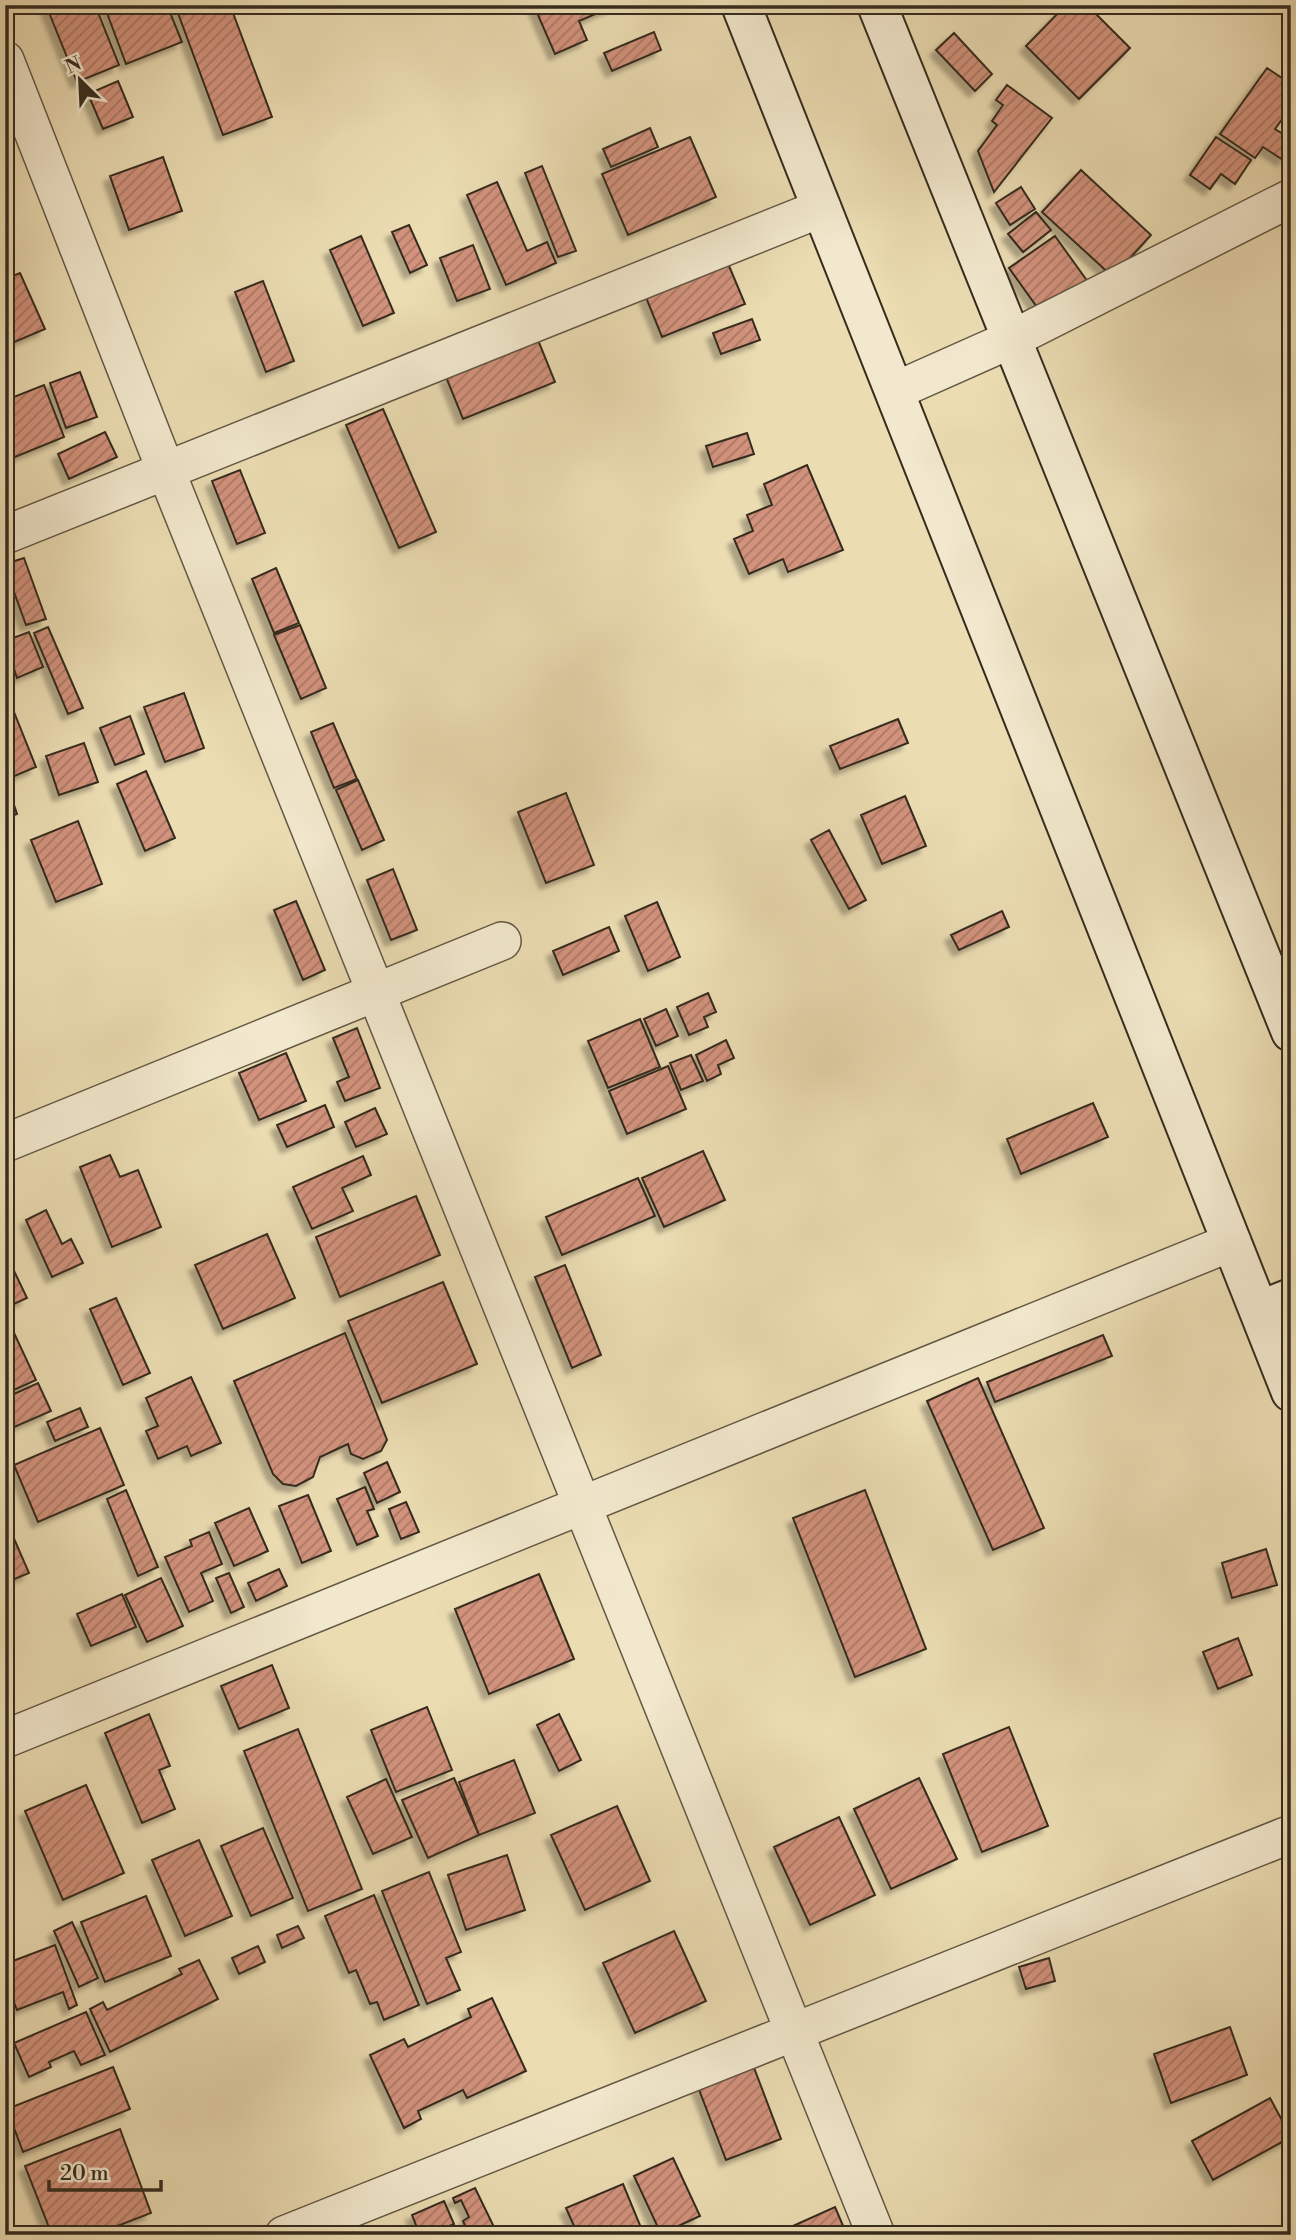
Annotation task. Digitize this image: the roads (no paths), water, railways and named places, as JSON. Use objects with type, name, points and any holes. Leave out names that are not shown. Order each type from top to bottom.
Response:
[{"type":"main road","points":[[741,5],[1232,1242],[1275,1304],[1291,1392]]},
{"type":"main road","points":[[877,5],[1291,1032]]},
{"type":"street","points":[[5,60],[166,471],[876,2235]]},
{"type":"street","points":[[895,391],[1012,339],[1291,198]]},
{"type":"street","points":[[5,535],[822,208]]},
{"type":"street","points":[[5,1143],[502,941]]},
{"type":"street","points":[[5,1739],[1232,1242]]},
{"type":"street","points":[[284,2235],[1291,1834]]}]
